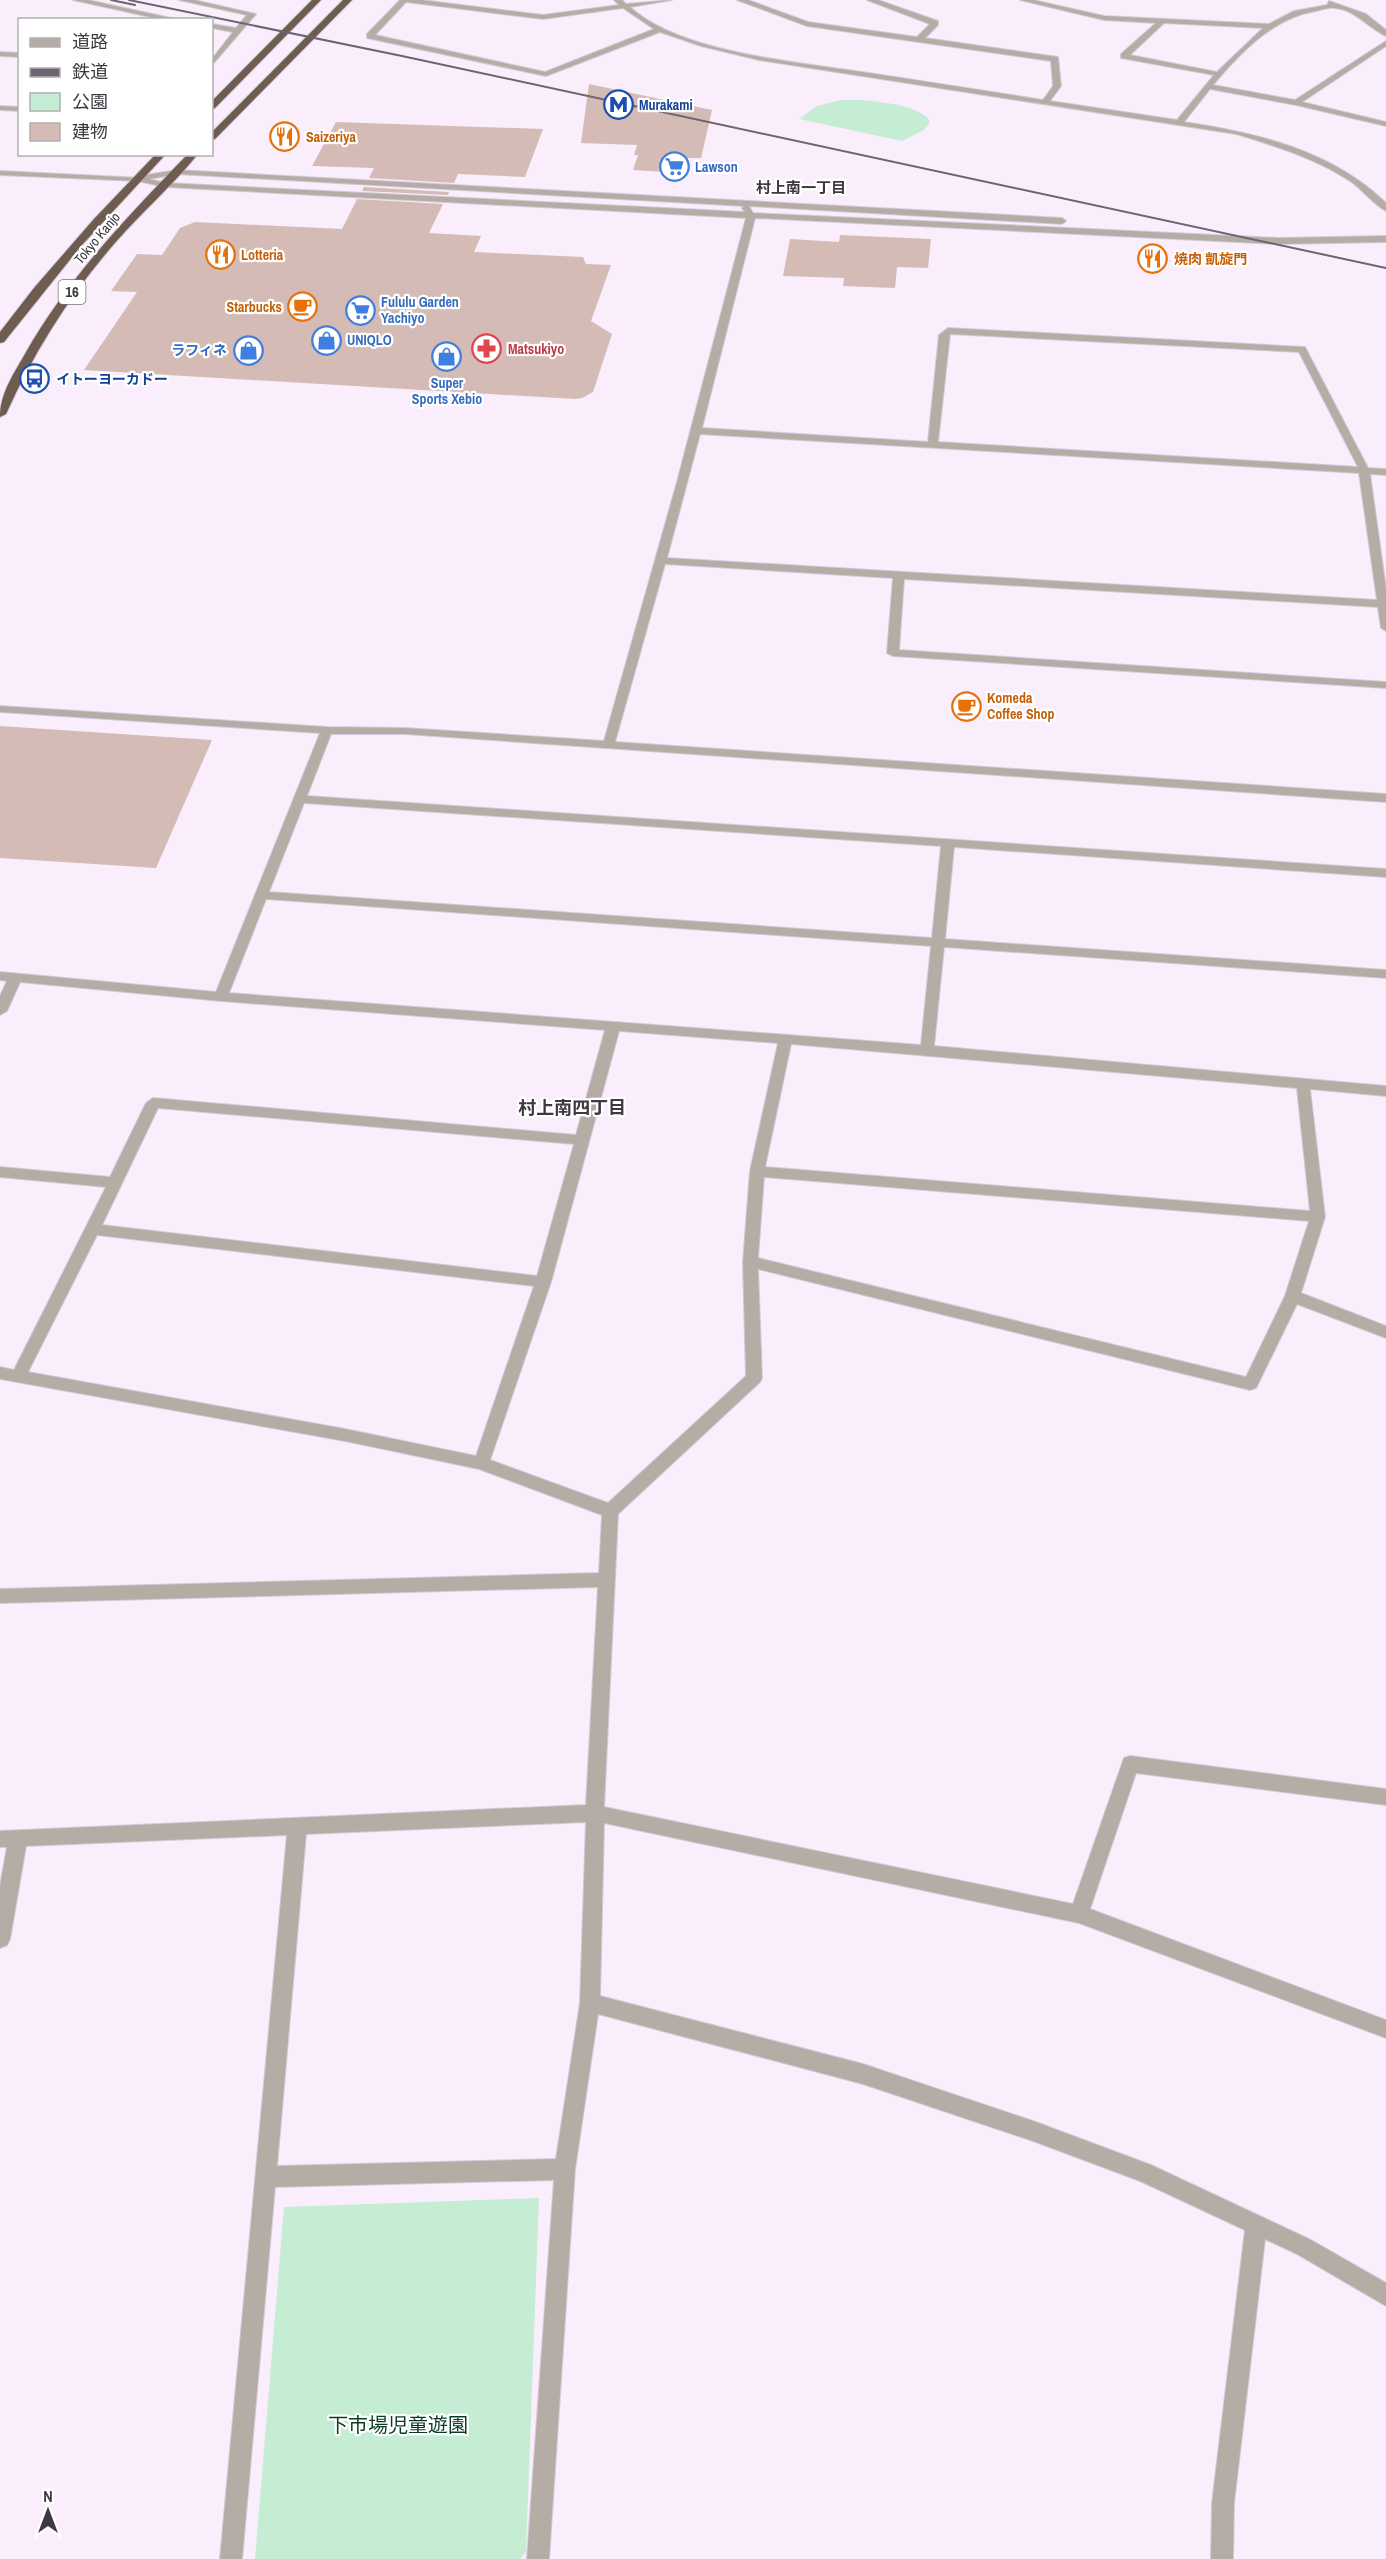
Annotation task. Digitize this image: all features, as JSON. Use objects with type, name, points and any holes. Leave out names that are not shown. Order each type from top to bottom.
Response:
[{"type":"highway","points":[[213,105],[317,0]]},
{"type":"highway","points":[[213,136],[348,0]]},
{"type":"highway","name":"Tokyo Kanjo","points":[[0,340],[58,264],[160,156]]},
{"type":"highway","name":"Tokyo Kanjo","points":[[0,414],[13,385],[55,314],[111,242],[192,156]]},
{"type":"street","points":[[77,0],[167,18]]},
{"type":"street","points":[[183,0],[252,14],[213,62]]},
{"type":"street","points":[[660,28],[546,74],[370,36],[404,0],[543,17],[621,3],[668,0]]},
{"type":"street","points":[[741,0],[807,24],[1055,59],[1057,86],[1045,102]]},
{"type":"street","points":[[871,0],[935,23],[919,40]]},
{"type":"street","points":[[1024,0],[1104,18],[1269,26]]},
{"type":"street","points":[[1321,0],[1363,16],[1386,34]]},
{"type":"street","points":[[621,3],[660,28],[714,48],[759,58],[1237,132],[1294,149],[1343,172],[1370,190],[1386,208]]},
{"type":"street","points":[[1180,122],[1218,74],[1269,26],[1304,11],[1337,5]]},
{"type":"street","points":[[1161,22],[1124,56],[1218,74]]},
{"type":"street","points":[[213,26],[238,31]]},
{"type":"street","points":[[1296,103],[1386,43]]},
{"type":"street","points":[[0,54],[18,55]]},
{"type":"street","points":[[1207,86],[1296,103],[1386,124]]},
{"type":"street","points":[[0,108],[18,109]]},
{"type":"street","points":[[137,179],[177,172],[1068,221]]},
{"type":"street","points":[[0,173],[137,179],[166,185],[1278,241],[1364,241],[1386,237]]},
{"type":"street","points":[[743,203],[751,216]]},
{"type":"street","points":[[608,746],[662,561],[751,216],[763,204]]},
{"type":"street","points":[[1182,227],[1275,231]]},
{"type":"street","points":[[1287,231],[1386,237]]},
{"type":"street","points":[[933,446],[944,335],[948,332],[1302,349],[1364,470],[1386,628]]},
{"type":"street","points":[[695,431],[1386,472]]},
{"type":"street","points":[[662,561],[1382,604]]},
{"type":"street","points":[[899,575],[893,653],[1386,686]]},
{"type":"street","points":[[0,709],[327,730],[405,732],[1386,798]]},
{"type":"street","points":[[221,997],[327,730]]},
{"type":"street","points":[[300,799],[1386,873]]},
{"type":"street","points":[[927,1050],[948,843]]},
{"type":"street","points":[[262,895],[1386,974]]},
{"type":"street","points":[[0,976],[221,997],[927,1050],[1386,1091]]},
{"type":"street","points":[[0,1011],[15,977]]},
{"type":"street","points":[[481,1463],[543,1282],[580,1140],[613,1027]]},
{"type":"street","points":[[538,2559],[565,2169],[590,2003],[595,1813],[610,1511],[754,1378],[750,1262],[757,1171],[784,1040]]},
{"type":"street","points":[[750,1262],[1250,1384],[1293,1296],[1318,1217],[1303,1084]]},
{"type":"street","points":[[18,1376],[93,1229],[153,1103],[580,1140]]},
{"type":"street","points":[[757,1171],[1318,1217]]},
{"type":"street","points":[[0,1172],[115,1183]]},
{"type":"street","points":[[93,1229],[543,1282]]},
{"type":"street","points":[[1293,1296],[1386,1332]]},
{"type":"street","points":[[0,1373],[345,1435],[481,1463],[610,1511]]},
{"type":"street","points":[[0,1596],[606,1580]]},
{"type":"street","points":[[1079,1914],[1130,1764],[1386,1797]]},
{"type":"street","points":[[0,1939],[9,1838],[595,1813],[1079,1914],[1386,2029]]},
{"type":"street","points":[[231,2559],[297,1826]]},
{"type":"street","points":[[590,2003],[886,2082],[1033,2131],[1144,2172],[1256,2224],[1304,2247],[1386,2295]]},
{"type":"street","points":[[265,2177],[565,2169]]},
{"type":"street","points":[[1222,2559],[1223,2504],[1256,2224]]},
{"type":"green space","points":[[840,100],[861,100],[903,106],[915,110],[930,122],[924,130],[902,141],[799,119],[817,106]]},
{"type":"green space","name":"下市場児童遊園","points":[[539,2198],[526,2552],[520,2559],[255,2559],[284,2207]]},
{"type":"building","points":[[589,84],[712,110],[701,158],[688,158],[684,173],[633,170],[638,155],[634,155],[637,145],[581,143]]},
{"type":"building","points":[[336,122],[543,129],[525,177],[458,174],[454,183],[369,178],[374,168],[312,166]]},
{"type":"building","points":[[364,187],[449,192],[448,195],[362,191]]},
{"type":"building","name":"Fululu Garden Yachiyo","points":[[357,199],[443,204],[429,233],[481,236],[474,252],[583,257],[586,264],[611,265],[591,321],[612,334],[593,392],[575,399],[84,370],[137,292],[111,291],[137,254],[162,255],[180,228],[195,222],[342,229]]},
{"type":"building","points":[[840,235],[931,239],[928,268],[897,267],[895,288],[843,286],[844,278],[783,276],[790,239],[839,242]]},
{"type":"building","points":[[0,726],[212,740],[156,868],[0,858]]},
{"type":"railway","points":[[111,0],[135,5]]},
{"type":"railway","points":[[129,0],[402,56],[1386,268]]},
{"type":"place","name":"Murakami","points":[[618,105]]},
{"type":"place","name":"Saizeriya","points":[[285,137]]},
{"type":"place","name":"Lawson","points":[[674,167]]},
{"type":"place","name":"Lotteria","points":[[220,255]]},
{"type":"place","name":"焼肉 凱旋門","points":[[1153,259]]},
{"type":"place","name":"Starbucks","points":[[303,307]]},
{"type":"place","name":"Fululu Garden Yachiyo","points":[[360,310]]},
{"type":"place","name":"UNIQLO","points":[[326,340]]},
{"type":"place","name":"Matsukiyo","points":[[487,349]]},
{"type":"place","name":"ラフィネ","points":[[248,350]]},
{"type":"place","name":"Super Sports Xebio","points":[[447,356]]},
{"type":"place","name":"イトーヨーカドー","points":[[35,379]]},
{"type":"place","name":"Komeda Coffee Shop","points":[[966,706]]},
{"type":"district","name":"村上南一丁目","points":[[801,188]]},
{"type":"district","name":"村上南四丁目","points":[[572,1108]]}]
